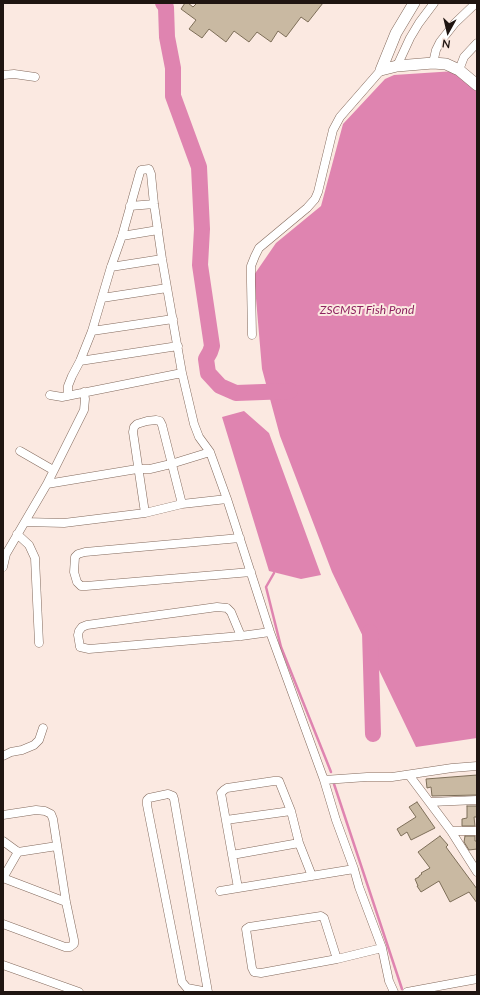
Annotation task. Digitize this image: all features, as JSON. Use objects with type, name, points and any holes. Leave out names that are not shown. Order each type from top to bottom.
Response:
[{"type":"street","points":[[252,336],[251,266],[255,256],[259,248],[307,208],[314,199],[318,192],[333,130],[340,117],[381,70],[396,33],[414,3]]},
{"type":"street","points":[[397,66],[413,33],[434,3]]},
{"type":"street","points":[[432,63],[440,42],[476,3]]},
{"type":"street","points":[[459,70],[464,57],[477,43]]},
{"type":"street","points":[[381,70],[397,66],[432,63],[446,64],[459,70],[477,85]]},
{"type":"street","points":[[3,75],[14,74],[35,77]]},
{"type":"street","points":[[68,396],[68,386],[92,331],[122,236],[140,172],[141,170],[145,169],[151,172],[162,259],[182,373],[194,424],[199,437],[210,452],[227,499],[270,632],[324,780],[359,887],[382,948],[389,982],[394,992]]},
{"type":"street","points":[[130,206],[154,204]]},
{"type":"street","points":[[122,236],[158,230]]},
{"type":"street","points":[[111,267],[162,259]]},
{"type":"street","points":[[102,298],[167,288]]},
{"type":"street","points":[[92,331],[173,319]]},
{"type":"street","points":[[80,361],[178,346]]},
{"type":"street","points":[[50,395],[68,396],[182,373]]},
{"type":"street","points":[[3,567],[6,554],[47,484],[84,410],[84,392]]},
{"type":"street","points":[[145,513],[132,432],[137,424],[148,421],[160,421],[182,504]]},
{"type":"street","points":[[20,451],[54,470]]},
{"type":"street","points":[[47,484],[137,469],[150,469],[210,452]]},
{"type":"street","points":[[25,522],[64,523],[145,513],[182,504],[227,499]]},
{"type":"street","points":[[17,534],[29,545],[35,558],[39,643]]},
{"type":"street","points":[[240,538],[84,552],[75,557],[74,572],[77,582],[81,586],[251,572]]},
{"type":"street","points":[[241,636],[232,612],[227,608],[217,607],[87,625],[82,627],[78,635],[80,647],[89,649],[241,636],[270,632]]},
{"type":"street","points":[[3,756],[34,745],[39,740],[43,728]]},
{"type":"street","points":[[324,780],[409,775],[452,768],[477,766]]},
{"type":"street","points":[[409,775],[474,861],[477,872]]},
{"type":"street","points":[[238,888],[221,793],[224,790],[274,781],[279,781],[281,784],[299,843],[312,876]]},
{"type":"street","points":[[168,794],[173,796],[174,799],[208,992],[187,988],[182,982],[147,804],[147,800],[149,798],[168,794]]},
{"type":"street","points":[[430,802],[477,800]]},
{"type":"street","points":[[3,815],[36,810],[45,811],[51,814],[74,944],[70,947],[66,947],[3,924]]},
{"type":"street","points":[[226,820],[290,811]]},
{"type":"street","points":[[452,831],[477,831]]},
{"type":"street","points":[[3,841],[18,852],[57,846]]},
{"type":"street","points":[[232,855],[299,843]]},
{"type":"street","points":[[18,852],[3,878],[66,902]]},
{"type":"street","points":[[220,892],[354,869]]},
{"type":"street","points":[[336,959],[324,918],[322,916],[246,929],[252,968],[254,972],[261,973],[336,959],[382,948]]},
{"type":"street","points":[[3,965],[79,992]]},
{"type":"street","points":[[407,992],[477,979]]},
{"type":"water","name":"ZSCMST Fish Pond","points":[[455,71],[477,91],[477,738],[416,747],[332,572],[280,436],[262,369],[254,275],[276,243],[321,206],[343,124],[385,79],[394,75]]},
{"type":"water","points":[[244,411],[269,433],[321,575],[301,579],[269,571],[222,417]]},
{"type":"building","points":[[185,3],[188,3],[193,7],[197,3],[323,3],[308,22],[301,17],[286,37],[278,31],[271,42],[257,32],[249,42],[234,31],[226,42],[209,29],[202,38],[189,29],[196,20],[181,9]]},
{"type":"building","points":[[477,775],[477,795],[432,796],[431,787],[427,788],[426,779]]},
{"type":"building","points":[[417,802],[435,828],[411,840],[407,832],[401,836],[397,829],[416,817],[409,807]]},
{"type":"building","points":[[467,806],[477,806],[477,817],[474,817],[475,826],[462,826],[462,819],[467,818]]},
{"type":"building","points":[[440,836],[448,845],[446,847],[477,889],[477,903],[469,892],[450,902],[439,881],[421,892],[417,886],[415,879],[422,874],[421,873],[430,868],[418,852]]},
{"type":"building","points":[[465,836],[475,836],[475,841],[477,841],[477,849],[469,850],[464,842]]},
{"type":"waterway","points":[[163,3],[166,7],[167,37],[173,68],[173,96],[199,167],[202,229],[200,265],[212,346],[206,359],[208,373],[220,386],[236,393],[290,391]]},
{"type":"waterway","points":[[274,573],[266,587],[281,647],[331,772]]},
{"type":"waterway","points":[[370,632],[373,734]]},
{"type":"waterway","points":[[334,784],[402,989]]}]
